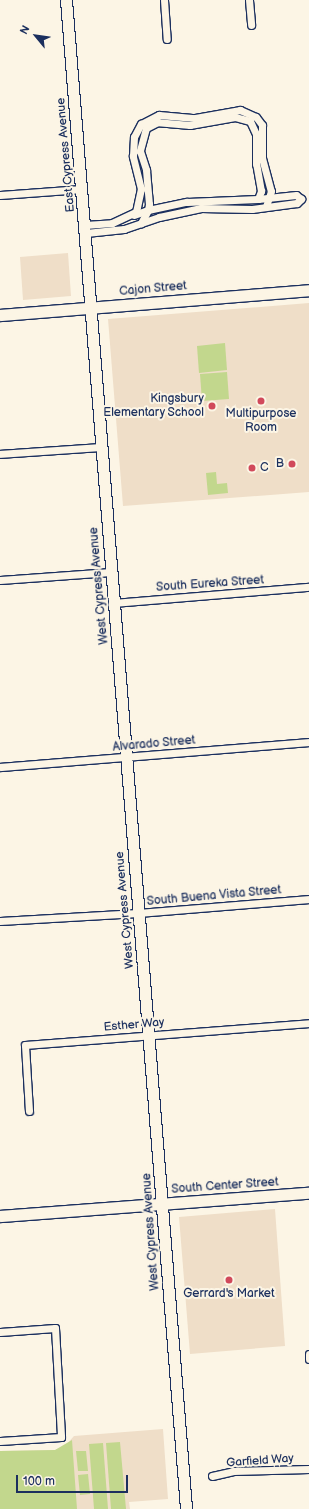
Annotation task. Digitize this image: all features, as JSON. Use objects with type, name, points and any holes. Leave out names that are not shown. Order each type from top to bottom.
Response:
[{"type":"main road","name":"East Cypress Avenue","points":[[66,0],[86,229],[90,308]]},
{"type":"main road","name":"Cajon Street","points":[[0,315],[309,290]]},
{"type":"main road","name":"West Cypress Avenue","points":[[90,308],[186,1509]]},
{"type":"main road","name":"South Center Street","points":[[0,1216],[309,1193]]},
{"type":"street","points":[[164,0],[167,38]]},
{"type":"street","points":[[249,0],[251,25]]},
{"type":"street","points":[[134,215],[140,205],[141,189],[132,156],[134,137],[141,124],[159,114],[195,118],[240,110],[256,117],[262,126],[262,158],[271,197],[266,206]]},
{"type":"street","points":[[141,223],[148,210],[148,185],[140,154],[140,142],[144,132],[158,122],[190,125],[239,117],[250,121],[256,134],[256,164],[262,191],[258,199]]},
{"type":"street","points":[[0,195],[82,189]]},
{"type":"street","points":[[298,195],[301,200],[266,206],[201,208],[105,233],[86,229],[112,223],[148,210],[206,200],[258,199],[298,195]]},
{"type":"street","points":[[0,454],[101,447]]},
{"type":"street","points":[[0,580],[111,572]]},
{"type":"street","name":"South Eureka Street","points":[[113,603],[309,587]]},
{"type":"street","name":"Alvarado Street","points":[[0,767],[309,742]]},
{"type":"street","name":"South Buena Vista Street","points":[[0,921],[138,914],[309,899]]},
{"type":"street","name":"Esther Way","points":[[29,1111],[25,1045],[309,1023]]},
{"type":"street","points":[[0,1332],[55,1328],[61,1437],[0,1441]]},
{"type":"street","points":[[309,1354],[309,1359]]},
{"type":"street","name":"Garfield Way","points":[[212,1476],[233,1471],[309,1469]]},
{"type":"shaded area","points":[[68,253],[71,296],[23,300],[20,257]]},
{"type":"shaded area","name":"Kingsbury Elementary School","points":[[309,303],[309,492],[123,506],[108,319]]},
{"type":"shaded area","points":[[275,1209],[285,1346],[190,1354],[179,1217]]},
{"type":"shaded area","points":[[163,1429],[168,1499],[129,1502],[130,1509],[0,1509],[0,1451],[55,1450],[65,1446],[74,1436]]},
{"type":"green space","points":[[225,343],[227,370],[199,373],[197,346]]},
{"type":"green space","points":[[227,372],[229,399],[202,401],[200,374]]},
{"type":"green space","points":[[216,472],[217,484],[227,483],[228,493],[208,495],[206,473]]},
{"type":"green space","points":[[72,1440],[77,1509],[0,1509],[0,1451],[55,1450]]},
{"type":"green space","points":[[120,1442],[126,1509],[111,1509],[106,1443]]},
{"type":"green space","points":[[103,1443],[108,1509],[94,1509],[89,1444]]},
{"type":"green space","points":[[76,1451],[86,1451],[88,1471],[78,1471]]},
{"type":"green space","points":[[88,1474],[90,1494],[80,1495],[78,1475]]},
{"type":"place","name":"Multipurpose Room","points":[[261,401]]},
{"type":"place","name":"Kingsbury Elementary School","points":[[212,406]]},
{"type":"place","name":"B","points":[[292,464]]},
{"type":"place","name":"C","points":[[252,468]]},
{"type":"place","name":"Gerrard's Market","points":[[229,1280]]}]
